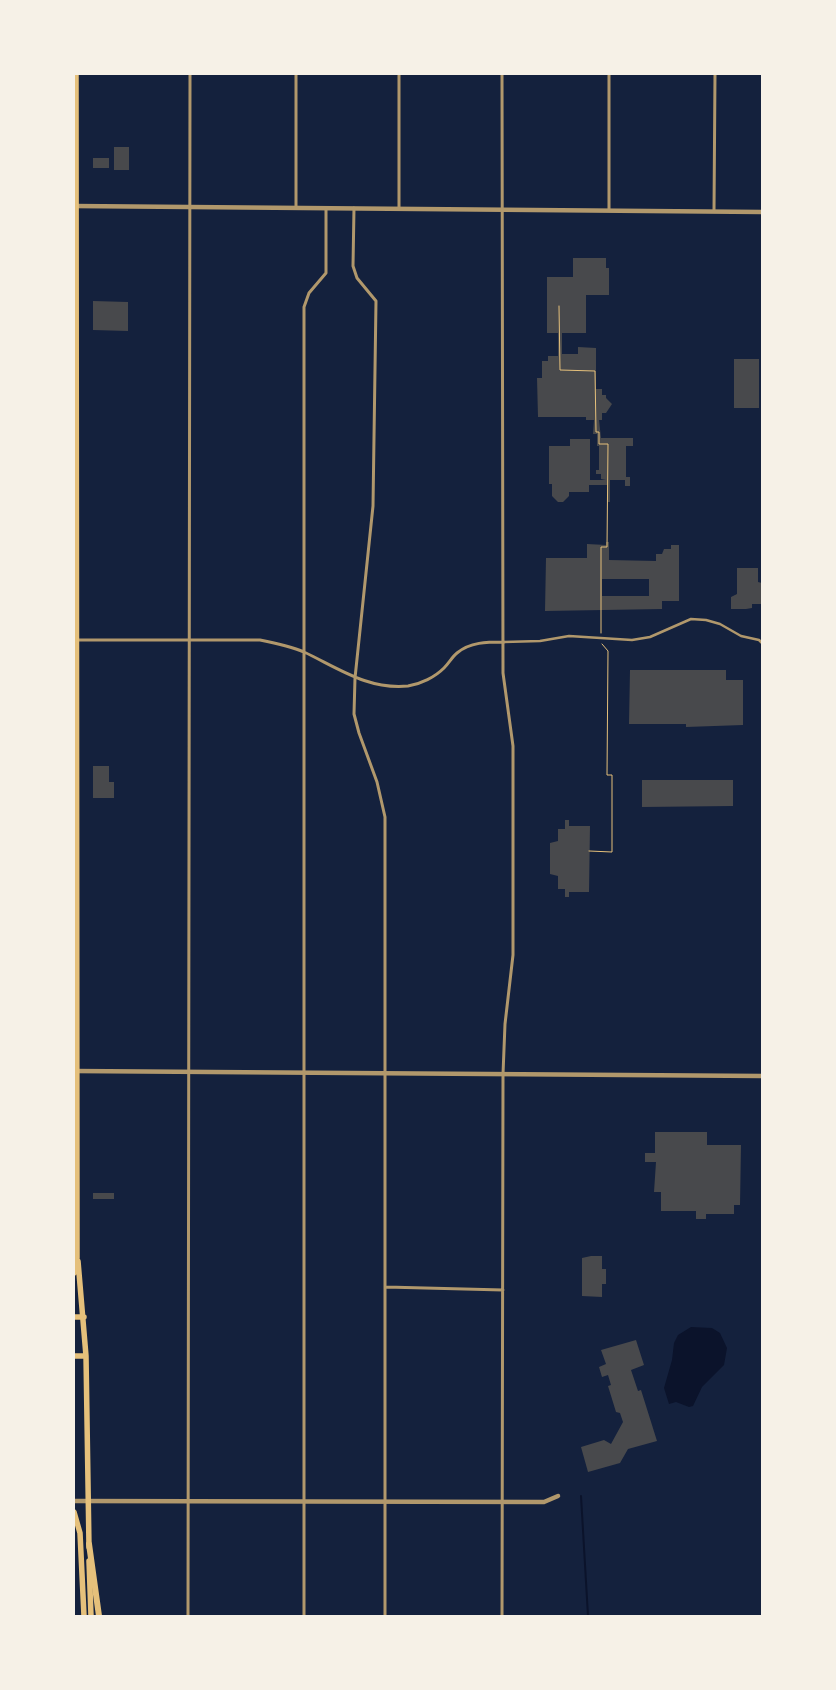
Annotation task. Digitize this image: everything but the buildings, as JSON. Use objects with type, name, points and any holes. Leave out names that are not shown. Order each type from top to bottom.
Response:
[{"type":"highway","points":[[89,1544],[99,1616]]},
{"type":"main road","points":[[76,74],[75,1070],[77,1258],[84,1317],[86,1356],[90,1502],[90,1616]]},
{"type":"main road","points":[[74,1273],[77,1258]]},
{"type":"main road","points":[[74,1318],[84,1317]]},
{"type":"main road","points":[[74,1356],[86,1356]]},
{"type":"main road","points":[[74,1512],[80,1533],[84,1616]]},
{"type":"street","points":[[188,1616],[190,74]]},
{"type":"street","points":[[296,74],[296,208]]},
{"type":"street","points":[[399,74],[399,209]]},
{"type":"street","points":[[502,74],[504,688],[514,746],[513,955],[505,1024],[503,1074],[502,1616]]},
{"type":"street","points":[[608,210],[609,74]]},
{"type":"street","points":[[714,211],[715,74]]},
{"type":"street","points":[[75,206],[762,212]]},
{"type":"street","points":[[304,1616],[304,307],[309,293],[326,273],[326,208]]},
{"type":"street","points":[[354,208],[353,266],[357,278],[376,301],[373,506],[355,678],[356,724],[378,782],[385,817],[387,1503],[385,1616]]},
{"type":"street","points":[[75,640],[260,640],[278,643],[304,652],[355,678],[383,685],[408,686],[431,679],[456,653],[484,642],[540,641],[569,636],[632,640],[650,637],[680,622],[698,620],[720,624],[741,636],[759,640],[762,643]]},
{"type":"street","points":[[75,1070],[762,1076]]},
{"type":"street","points":[[386,1287],[503,1290]]},
{"type":"street","points":[[74,1502],[544,1502],[558,1496]]},
{"type":"path","points":[[559,306],[560,370],[595,371],[596,432],[599,432],[599,444],[608,444],[607,547],[601,547],[601,638],[608,651],[607,776],[612,776],[612,852],[589,851]]},
{"type":"water","points":[[691,1327],[712,1328],[720,1333],[727,1348],[724,1365],[702,1387],[693,1406],[689,1407],[676,1402],[669,1404],[664,1388],[672,1360],[674,1343],[678,1335]]},
{"type":"waterway","points":[[581,1496],[588,1616]]}]
